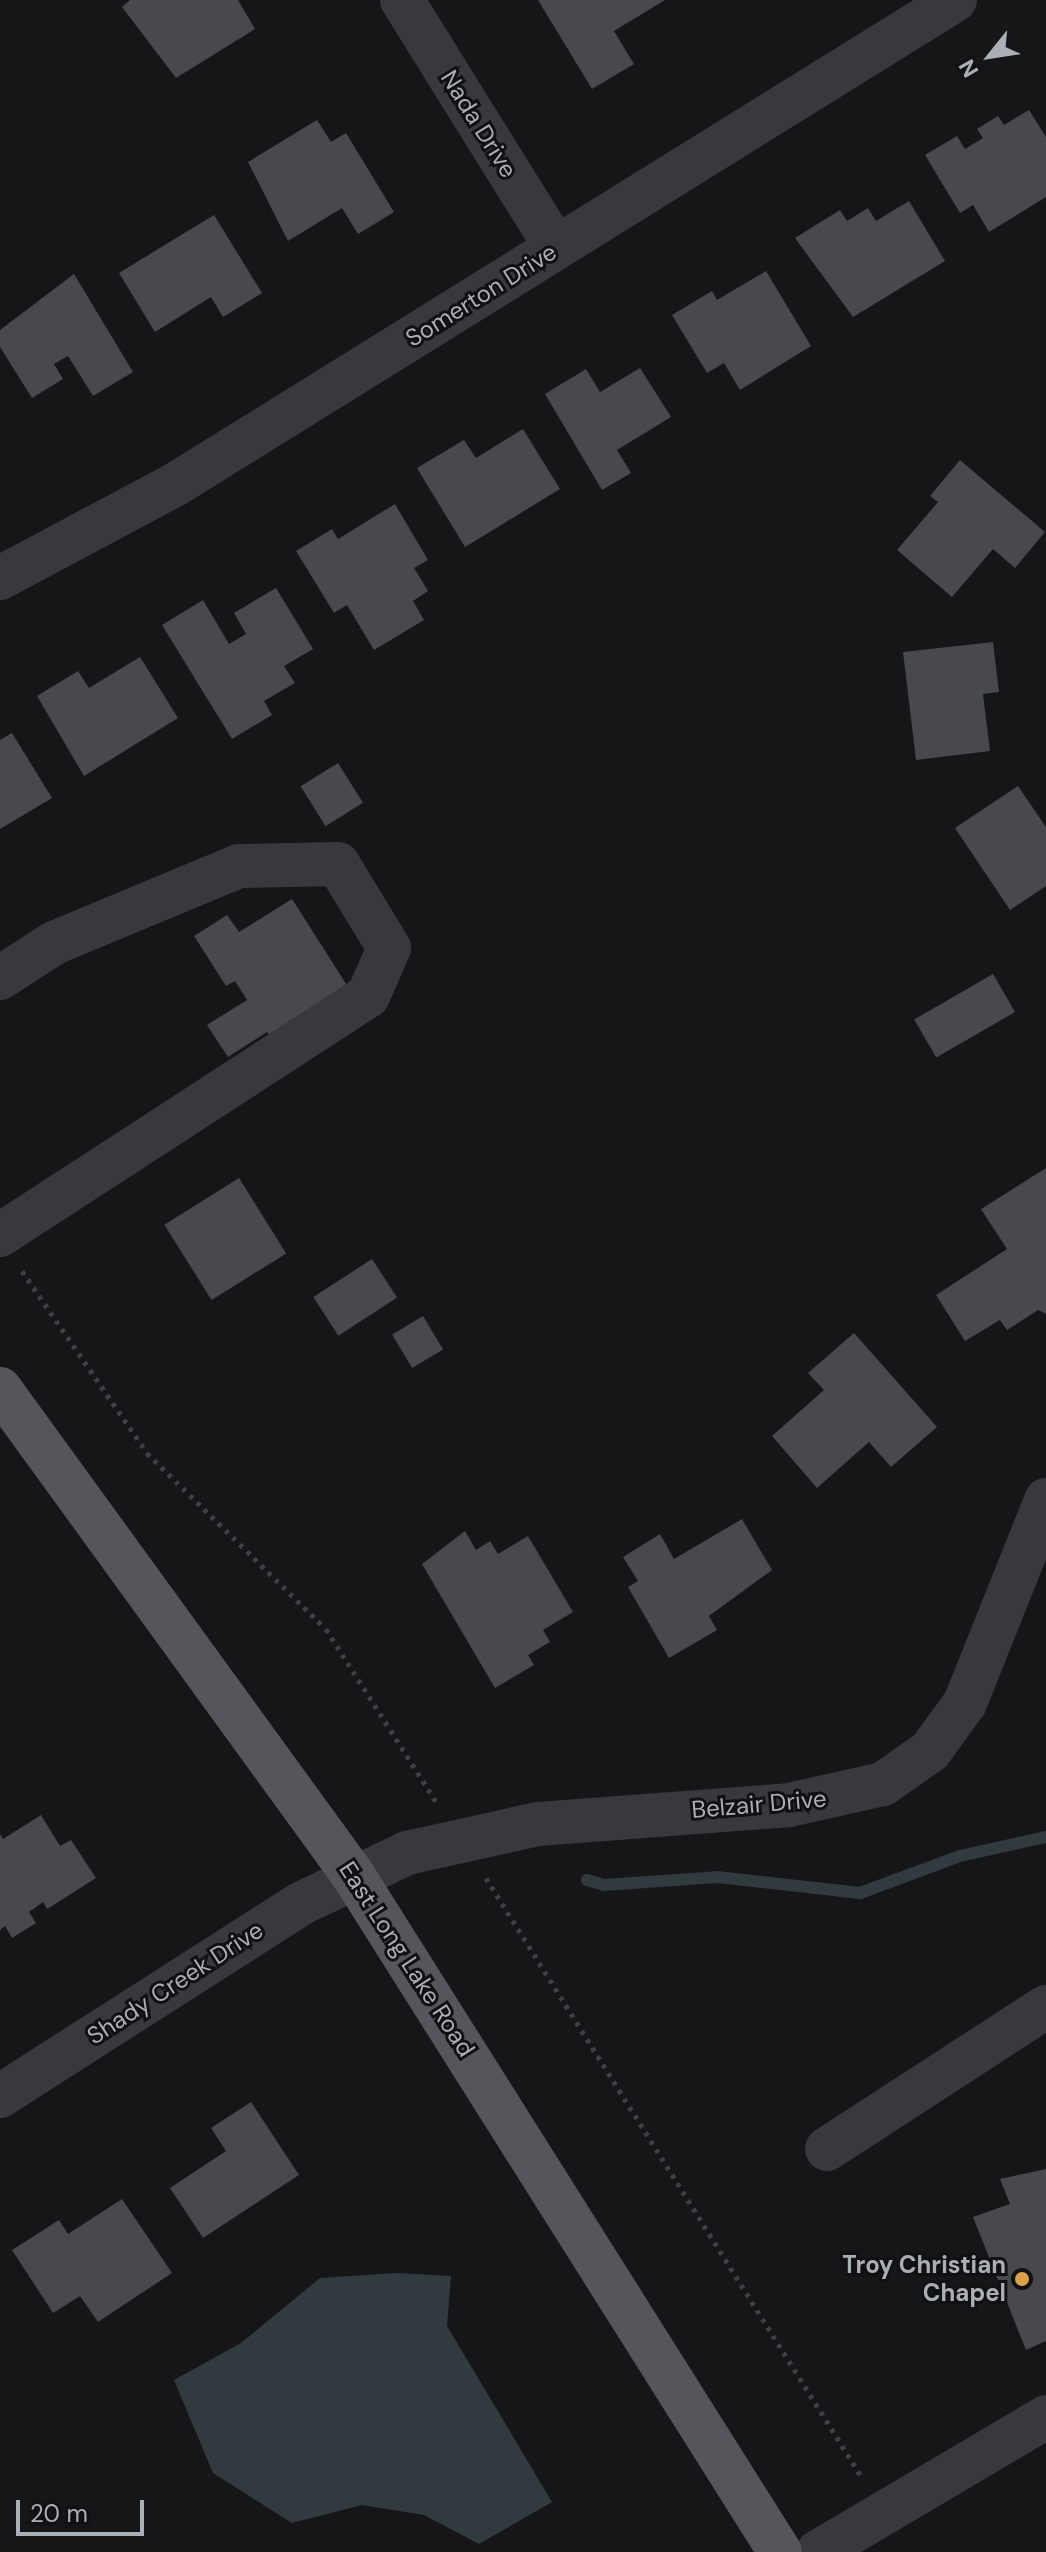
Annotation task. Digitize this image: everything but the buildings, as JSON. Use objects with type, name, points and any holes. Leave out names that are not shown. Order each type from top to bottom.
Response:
[{"type":"main road","name":"East Long Lake Road","points":[[0,1389],[353,1875],[780,2552]]},
{"type":"street","name":"Nada Drive","points":[[402,0],[556,247]]},
{"type":"street","name":"Somerton Drive","points":[[0,578],[176,484],[955,0]]},
{"type":"street","points":[[0,978],[54,943],[239,866],[338,864],[389,948],[368,996],[8,1249]]},
{"type":"street","name":"Belzair Drive","points":[[353,1875],[498,1830],[789,1805],[883,1784],[930,1751],[965,1703],[1046,1500]]},
{"type":"street","name":"Shady Creek Drive","points":[[0,2096],[353,1875]]},
{"type":"street","points":[[827,2149],[1046,2007]]},
{"type":"street","points":[[818,2552],[1046,2417]]},
{"type":"path","points":[[8,1249],[147,1453],[326,1629],[445,1815]]},
{"type":"path","points":[[482,1872],[861,2476]]},
{"type":"shaded area","points":[[397,2273],[451,2276],[447,2326],[552,2502],[479,2544],[424,2515],[362,2505],[292,2523],[213,2473],[174,2380],[241,2343],[320,2278]]},
{"type":"waterway","points":[[587,1880],[604,1885],[717,1877],[860,1893],[960,1856],[1046,1837]]},
{"type":"place","name":"Troy Christian Chapel","points":[[1022,2279]]}]
